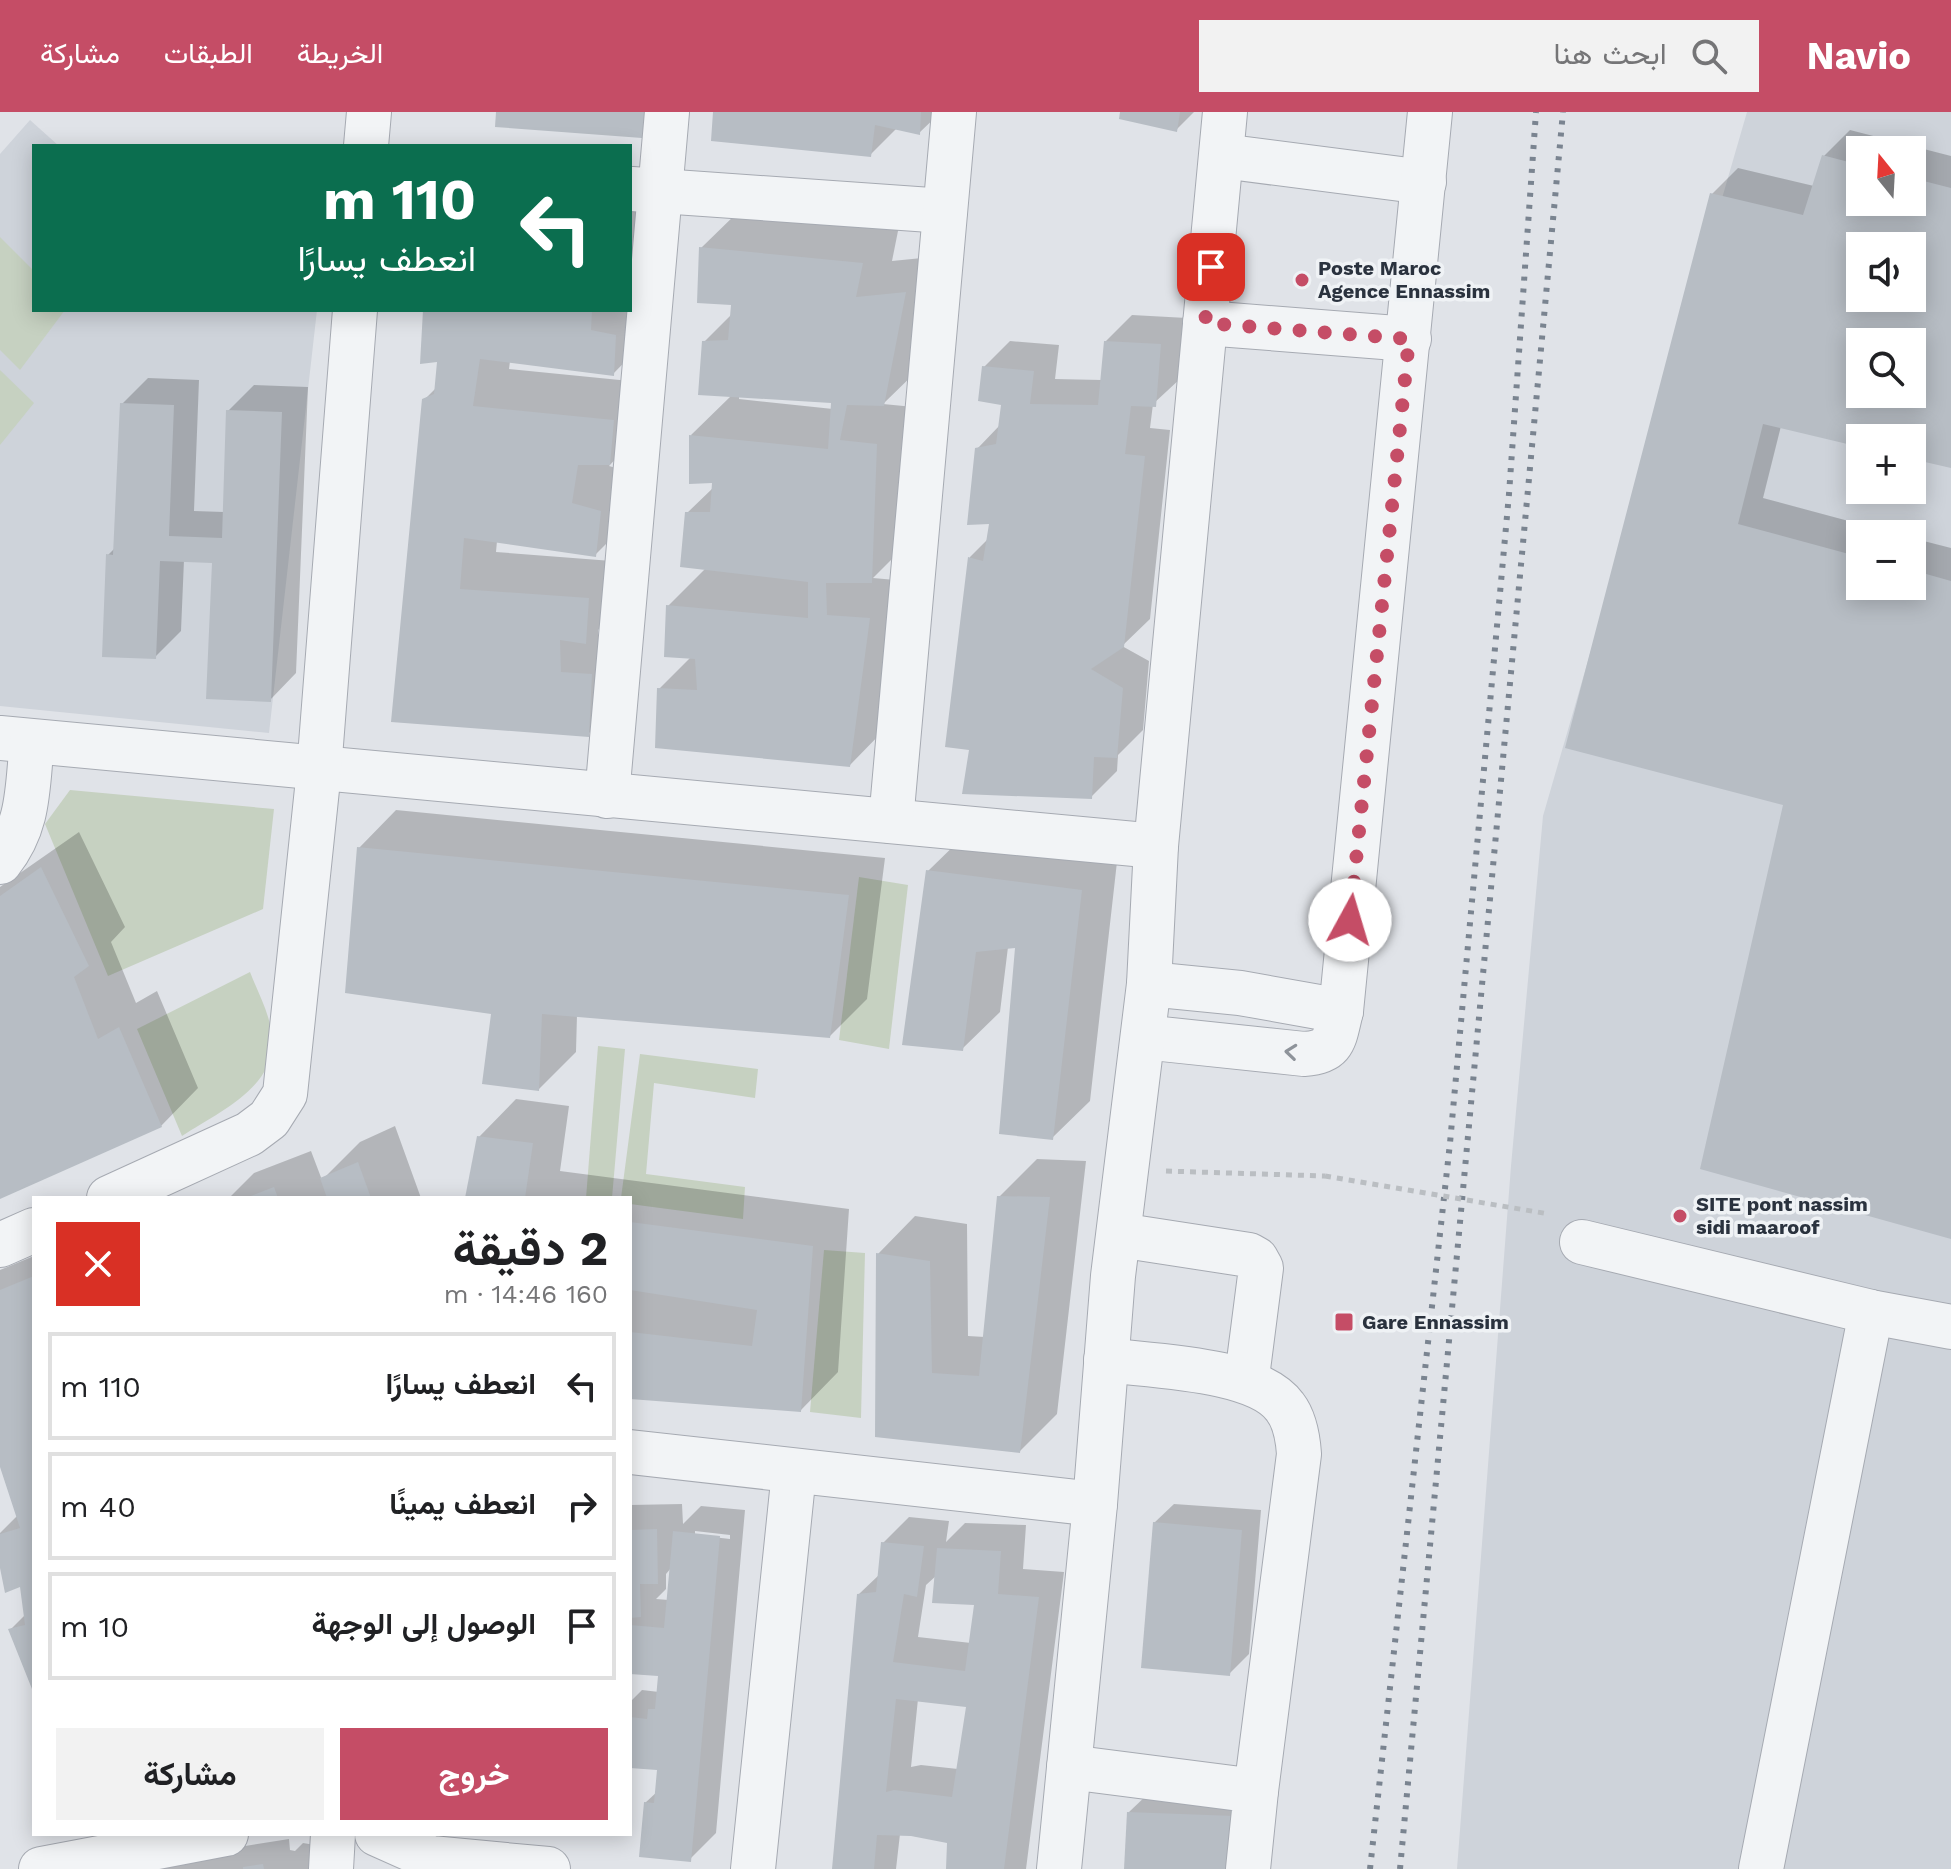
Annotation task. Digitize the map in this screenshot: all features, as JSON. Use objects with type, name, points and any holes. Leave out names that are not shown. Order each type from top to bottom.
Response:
[{"type":"street","points":[[366,144],[369,112]]},
{"type":"street","points":[[607,796],[645,190],[667,112]]},
{"type":"street","points":[[891,821],[954,112]]},
{"type":"street","points":[[1059,1869],[1106,1360],[1149,984],[1156,846],[1225,112]]},
{"type":"street","points":[[1143,1037],[1304,1054],[1328,1049],[1333,1042],[1341,1011],[1430,112]]},
{"type":"street","points":[[1222,156],[1424,182]]},
{"type":"street","points":[[645,190],[945,211]]},
{"type":"street","points":[[118,1196],[151,1189],[249,1134],[269,1119],[285,1094],[319,770],[355,312]]},
{"type":"street","points":[[1205,323],[1409,339]]},
{"type":"street","points":[[0,862],[23,824],[16,740],[1156,846]]},
{"type":"street","points":[[1149,984],[1240,993],[1341,1011]]},
{"type":"street","points":[[0,1245],[32,1231]]},
{"type":"street","points":[[1119,1235],[1249,1255],[1256,1259],[1261,1268],[1248,1369],[1236,1377]]},
{"type":"street","points":[[1582,1242],[1871,1312],[1951,1327]]},
{"type":"street","points":[[1761,1869],[1871,1312]]},
{"type":"street","points":[[1106,1360],[1236,1377],[1266,1391],[1285,1406],[1297,1435],[1299,1454],[1248,1869]]},
{"type":"street","points":[[632,1452],[1095,1504]]},
{"type":"street","points":[[753,1869],[794,1472]]},
{"type":"street","points":[[1069,1767],[1256,1791]]},
{"type":"street","points":[[41,1869],[215,1836]]},
{"type":"street","points":[[331,1869],[333,1836]]},
{"type":"street","points":[[382,1836],[431,1858],[548,1869]]},
{"type":"path","points":[[1191,1171],[1325,1176],[1549,1214]]},
{"type":"shaded area","points":[[1747,112],[1951,112],[1951,1869],[1457,1869],[1511,1166],[1543,816]]},
{"type":"shaded area","points":[[30,120],[57,144],[32,144],[32,312],[317,312],[269,733],[0,706],[0,154]]},
{"type":"green space","points":[[0,237],[32,269],[32,312],[64,312],[20,370],[0,350]]},
{"type":"green space","points":[[0,370],[34,403],[0,445]]},
{"type":"green space","points":[[70,790],[274,809],[263,909],[108,976],[45,824]]},
{"type":"green space","points":[[859,877],[908,885],[889,1049],[839,1040]]},
{"type":"green space","points":[[250,972],[271,1028],[271,1054],[265,1070],[255,1084],[228,1108],[182,1136],[137,1029]]},
{"type":"green space","points":[[598,1046],[625,1049],[612,1196],[586,1196]]},
{"type":"green space","points":[[640,1054],[758,1069],[755,1098],[654,1083],[646,1174],[745,1187],[743,1219],[632,1204],[632,1196],[621,1196]]},
{"type":"green space","points":[[824,1250],[865,1253],[861,1418],[810,1412]]},
{"type":"building","points":[[496,112],[645,112],[642,138],[495,127]]},
{"type":"building","points":[[713,112],[921,112],[920,135],[875,125],[871,157],[711,141]]},
{"type":"building","points":[[1120,112],[1180,112],[1177,132],[1119,119]]},
{"type":"building","points":[[1822,155],[1846,161],[1846,216],[1926,216],[1926,182],[1951,188],[1951,468],[1926,462],[1926,424],[1846,424],[1846,444],[1763,424],[1738,524],[1846,553],[1846,600],[1926,600],[1926,574],[1951,581],[1951,1239],[1700,1169],[1783,805],[1565,748],[1710,193],[1803,215]]},
{"type":"building","points":[[632,241],[639,242],[632,274]]},
{"type":"building","points":[[699,247],[863,263],[856,297],[906,292],[884,406],[847,405],[840,440],[877,444],[872,583],[826,583],[827,615],[870,618],[850,767],[655,748],[657,688],[697,690],[695,659],[664,657],[666,605],[808,618],[808,582],[680,567],[685,512],[710,512],[712,483],[689,484],[689,435],[828,449],[831,403],[698,395],[702,341],[728,340],[731,305],[697,303]]},
{"type":"building","points":[[423,312],[592,312],[591,330],[616,335],[614,376],[480,359],[473,406],[614,420],[610,465],[578,465],[572,503],[601,511],[596,557],[464,538],[460,589],[589,598],[586,644],[560,640],[561,672],[592,674],[589,737],[391,722],[422,399],[434,394],[437,362],[420,364]]},
{"type":"building","points":[[1104,341],[1161,344],[1156,407],[1131,406],[1125,454],[1145,456],[1124,647],[1091,669],[1123,688],[1117,758],[1094,757],[1092,799],[962,794],[969,750],[945,747],[968,557],[983,561],[989,524],[967,525],[975,448],[996,444],[1001,405],[978,401],[982,366],[1034,371],[1030,404],[1098,405]]},
{"type":"building","points":[[120,403],[174,405],[169,536],[222,538],[226,410],[282,412],[271,702],[206,699],[212,563],[160,561],[156,659],[102,657],[106,554],[113,555]]},
{"type":"building","points":[[357,847],[849,895],[830,1038],[542,1014],[539,1091],[482,1084],[491,1014],[345,993]]},
{"type":"building","points":[[41,867],[89,966],[74,977],[98,1039],[119,1027],[162,1127],[0,1199],[0,896]]},
{"type":"building","points":[[926,870],[1082,890],[1053,1140],[999,1134],[1015,948],[976,952],[963,1051],[902,1045]]},
{"type":"building","points":[[477,1136],[533,1143],[525,1196],[465,1196]]},
{"type":"building","points":[[358,1162],[370,1196],[326,1196],[320,1178]]},
{"type":"building","points":[[274,1187],[277,1196],[251,1196]]},
{"type":"building","points":[[997,1196],[1050,1197],[1020,1453],[875,1437],[876,1253],[930,1261],[932,1373],[979,1376]]},
{"type":"building","points":[[632,1222],[813,1246],[801,1412],[632,1399],[632,1332],[752,1346],[757,1310],[632,1290]]},
{"type":"building","points":[[32,1277],[32,1689],[8,1629],[25,1625],[20,1587],[5,1593],[0,1568],[0,1534],[20,1528],[0,1467],[0,1290]]},
{"type":"building","points":[[1153,1522],[1242,1530],[1230,1676],[1141,1668]]},
{"type":"building","points":[[657,1529],[658,1584],[640,1584],[641,1617],[632,1618],[632,1530]]},
{"type":"building","points":[[673,1531],[720,1536],[691,1862],[639,1857],[644,1802],[654,1803],[657,1770],[632,1768],[632,1717],[647,1719],[648,1709],[655,1709],[658,1676],[632,1674],[632,1625],[664,1628]]},
{"type":"building","points":[[881,1542],[924,1546],[917,1597],[904,1594],[893,1662],[965,1671],[974,1605],[932,1603],[937,1548],[1001,1551],[998,1594],[1039,1597],[1004,1869],[946,1869],[947,1843],[911,1836],[877,1835],[874,1869],[832,1869],[857,1594],[876,1592]],"holes":[[[896,1699],[966,1707],[952,1797],[894,1790],[886,1792]]]},
{"type":"building","points":[[1127,1812],[1235,1816],[1233,1869],[1124,1869]]},
{"type":"building","points":[[263,1864],[264,1869],[243,1869],[243,1867]]},
{"type":"railway","points":[[1370,1869],[1450,1143],[1509,494],[1536,112]]},
{"type":"railway","points":[[1400,1869],[1563,112]]},
{"type":"place","name":"Poste Maroc Agence Ennassim","points":[[1302,280]]},
{"type":"place","name":"SITE pont nassim sidi maaroof","points":[[1680,1216]]},
{"type":"place","name":"Gare Ennassim","points":[[1344,1322]]},
{"type":"route","points":[[1211,267],[1205,323],[1409,339],[1350,920]]}]
